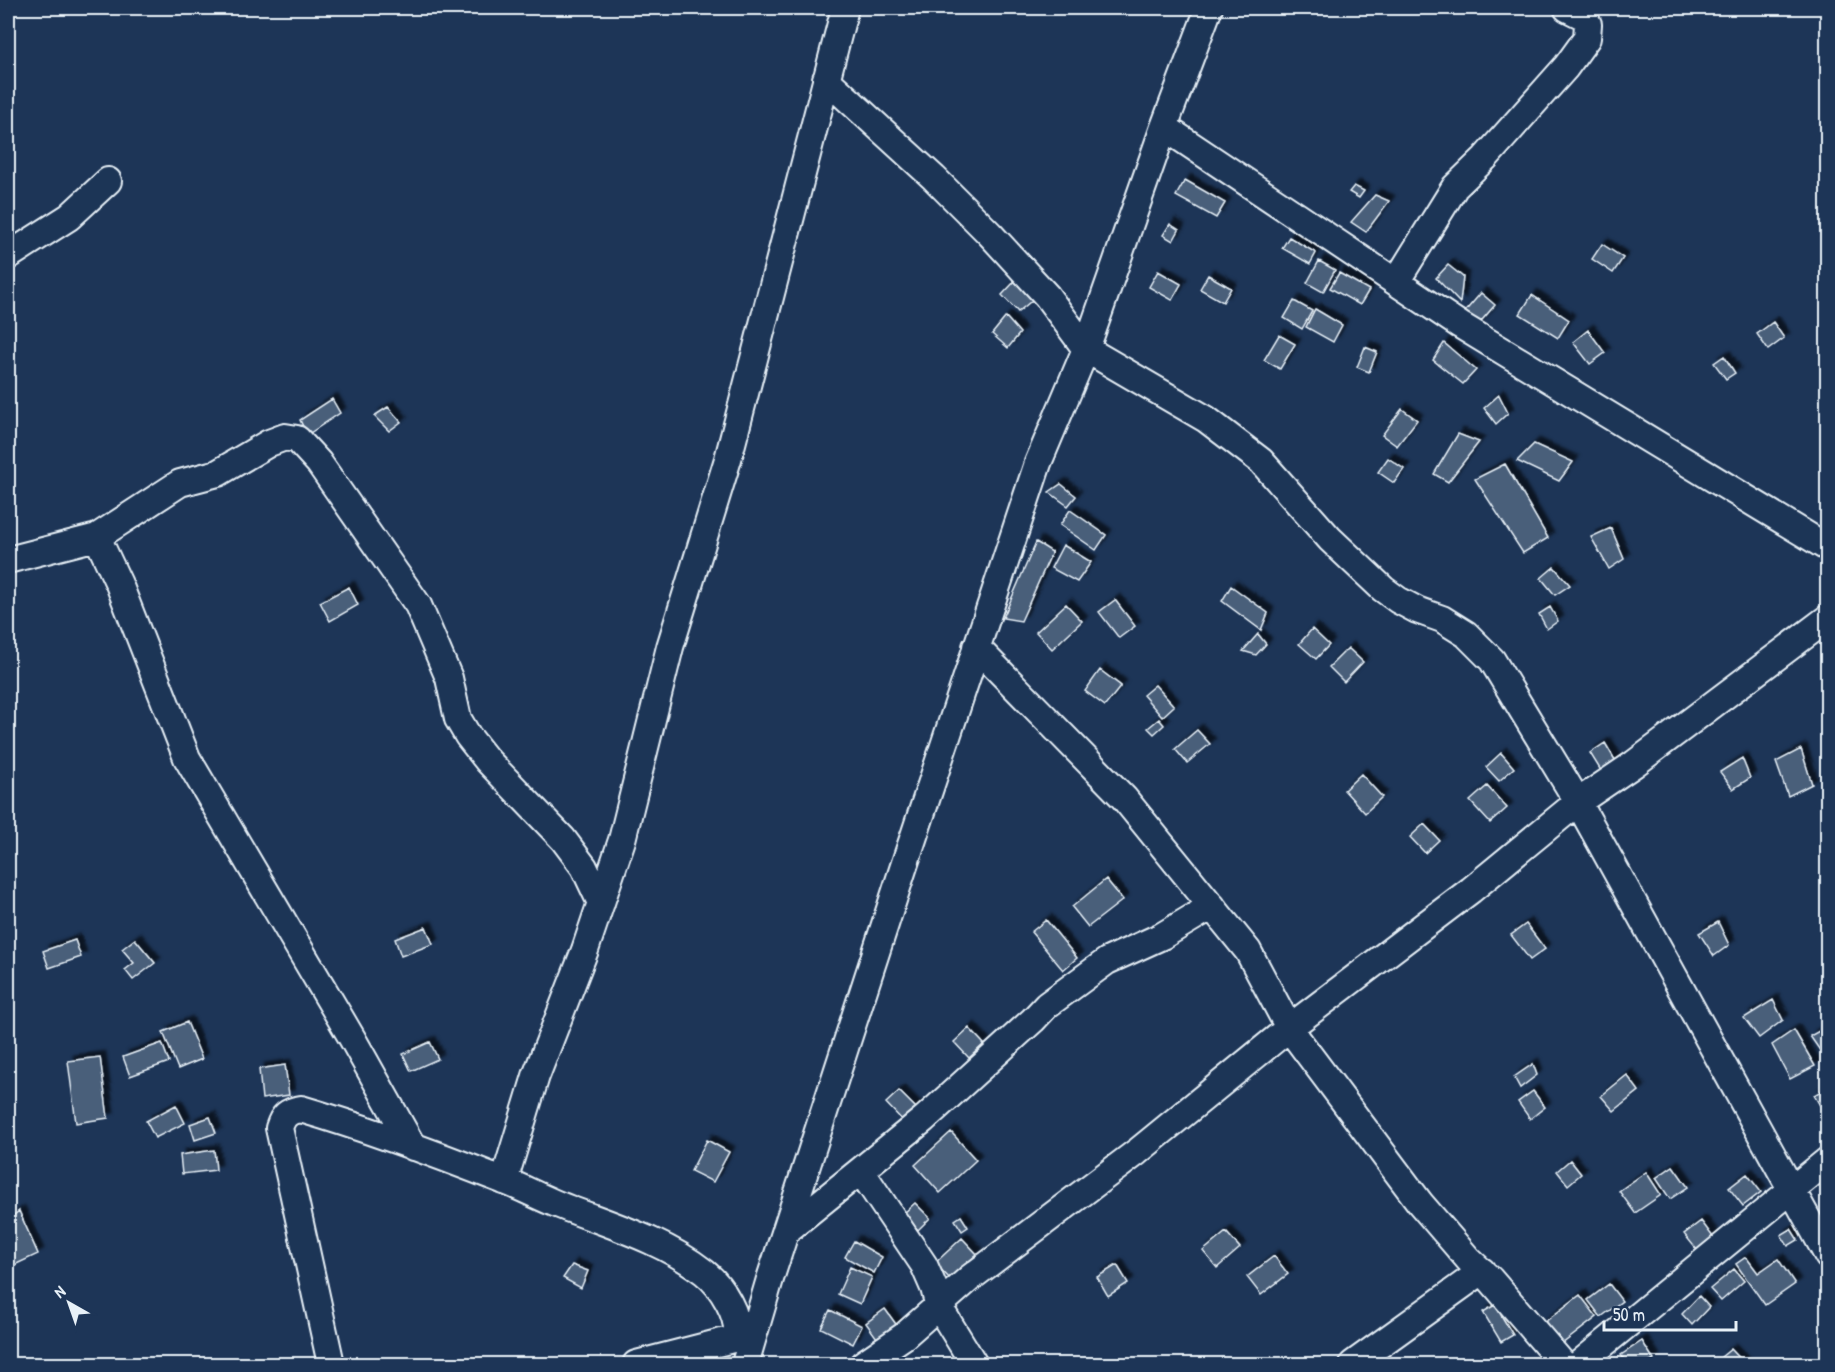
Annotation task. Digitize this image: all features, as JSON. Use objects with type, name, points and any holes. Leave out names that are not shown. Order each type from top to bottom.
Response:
[{"type":"street","points":[[504,1181],[536,1076],[585,950],[622,840],[670,647],[728,459],[845,8]]},
{"type":"street","points":[[745,1365],[745,1338],[786,1232],[1038,463],[1086,349],[1164,127],[1209,8]]},
{"type":"street","points":[[1396,282],[1455,187],[1485,158],[1558,75],[1587,38],[1588,24],[1583,16],[1567,8]]},
{"type":"street","points":[[826,79],[934,178],[990,234],[1047,296],[1086,349],[1206,419],[1261,461],[1330,538],[1383,589],[1398,600],[1442,619],[1466,634],[1492,660],[1578,802],[1827,1256]]},
{"type":"street","points":[[1164,127],[1460,325],[1827,548]]},
{"type":"street","points":[[8,256],[69,218],[108,181]]},
{"type":"street","points":[[8,560],[97,537],[180,483],[218,473],[269,443],[285,437],[297,439],[320,463],[418,605],[449,678],[458,718],[468,736],[487,760],[563,839],[584,867],[601,903]]},
{"type":"street","points":[[97,537],[119,584],[187,758],[352,1038],[413,1147]]},
{"type":"street","points":[[863,1365],[904,1336],[970,1278],[1137,1152],[1289,1028],[1471,890],[1578,802],[1634,764],[1827,618]]},
{"type":"street","points":[[976,647],[1124,798],[1248,951],[1289,1028],[1419,1203],[1469,1260],[1482,1271],[1563,1365]]},
{"type":"street","points":[[786,1232],[924,1119],[1047,1005],[1083,977],[1107,961],[1162,936],[1212,906]]},
{"type":"street","points":[[331,1365],[279,1128],[283,1117],[290,1111],[301,1108],[504,1181],[678,1255],[706,1273],[720,1289],[745,1338]]},
{"type":"street","points":[[1579,1365],[1827,1160]]},
{"type":"street","points":[[861,1171],[924,1265],[939,1307],[974,1365]]},
{"type":"street","points":[[1353,1365],[1482,1271]]},
{"type":"street","points":[[636,1365],[745,1338]]},
{"type":"building","points":[[1185,180],[1225,203],[1216,218],[1176,196]]},
{"type":"building","points":[[1354,186],[1364,191],[1359,198],[1349,192]]},
{"type":"building","points":[[1375,195],[1389,201],[1366,232],[1351,222]]},
{"type":"building","points":[[1170,224],[1179,230],[1173,241],[1163,235]]},
{"type":"building","points":[[1289,237],[1316,253],[1310,264],[1282,248]]},
{"type":"building","points":[[1602,244],[1623,258],[1613,273],[1592,259]]},
{"type":"building","points":[[1319,261],[1335,270],[1323,292],[1307,283]]},
{"type":"building","points":[[1448,265],[1463,277],[1460,303],[1436,278]]},
{"type":"building","points":[[1158,271],[1181,284],[1172,300],[1149,287]]},
{"type":"building","points":[[1339,273],[1369,290],[1360,305],[1330,288]]},
{"type":"building","points":[[1208,275],[1231,288],[1223,302],[1200,289]]},
{"type":"building","points":[[1016,280],[1036,297],[1018,312],[1002,295]]},
{"type":"building","points":[[1481,293],[1495,305],[1476,327],[1462,315]]},
{"type":"building","points":[[1532,295],[1569,320],[1558,338],[1520,314]]},
{"type":"building","points":[[1294,301],[1312,311],[1302,329],[1284,318]]},
{"type":"building","points":[[1315,309],[1342,325],[1333,342],[1306,327]]},
{"type":"building","points":[[1006,317],[1020,333],[1008,348],[992,334]]},
{"type":"building","points":[[1773,322],[1784,338],[1768,350],[1757,334]]},
{"type":"building","points":[[1588,330],[1605,353],[1590,364],[1573,342]]},
{"type":"building","points":[[1279,335],[1295,344],[1280,369],[1264,360]]},
{"type":"building","points":[[1444,343],[1476,370],[1463,384],[1433,360]]},
{"type":"building","points":[[1365,347],[1377,352],[1369,372],[1357,367]]},
{"type":"building","points":[[1724,356],[1735,373],[1726,379],[1714,363]]},
{"type":"building","points":[[1499,395],[1508,413],[1496,424],[1484,408]]},
{"type":"building","points":[[332,399],[340,413],[307,435],[300,420]]},
{"type":"building","points":[[388,407],[401,422],[389,431],[374,416]]},
{"type":"building","points":[[1402,409],[1417,420],[1397,446],[1382,435]]},
{"type":"building","points":[[1458,434],[1479,442],[1448,482],[1434,474]]},
{"type":"building","points":[[1534,444],[1573,462],[1559,481],[1517,461]]},
{"type":"building","points":[[1388,458],[1404,469],[1394,483],[1378,472]]},
{"type":"building","points":[[1505,464],[1548,538],[1523,553],[1475,479]]},
{"type":"building","points":[[1061,484],[1076,496],[1068,506],[1049,492]]},
{"type":"building","points":[[1070,510],[1106,535],[1096,550],[1060,525]]},
{"type":"building","points":[[1611,528],[1624,559],[1609,569],[1591,537]]},
{"type":"building","points":[[1036,542],[1052,552],[1021,621],[1003,618]]},
{"type":"building","points":[[1063,545],[1091,562],[1077,582],[1051,568]]},
{"type":"building","points":[[1554,567],[1570,585],[1555,595],[1541,578]]},
{"type":"building","points":[[1231,586],[1268,613],[1261,630],[1222,601]]},
{"type":"building","points":[[349,587],[358,605],[330,621],[320,602]]},
{"type":"building","points":[[1115,600],[1135,626],[1119,638],[1099,612]]},
{"type":"building","points":[[1066,604],[1082,621],[1052,649],[1036,632]]},
{"type":"building","points":[[1550,607],[1558,621],[1547,629],[1539,614]]},
{"type":"building","points":[[1312,629],[1329,645],[1316,659],[1299,644]]},
{"type":"building","points":[[1258,634],[1266,644],[1256,655],[1243,651]]},
{"type":"building","points":[[1348,648],[1363,662],[1344,682],[1329,667]]},
{"type":"building","points":[[1100,670],[1121,686],[1105,706],[1085,691]]},
{"type":"building","points":[[1155,685],[1174,706],[1162,717],[1143,695]]},
{"type":"building","points":[[1159,719],[1164,725],[1154,734],[1148,728]]},
{"type":"building","points":[[1197,730],[1210,744],[1187,763],[1175,749]]},
{"type":"building","points":[[1605,743],[1618,765],[1603,774],[1590,753]]},
{"type":"building","points":[[1801,749],[1812,784],[1788,796],[1776,762]]},
{"type":"building","points":[[1501,753],[1514,768],[1499,781],[1486,767]]},
{"type":"building","points":[[1742,758],[1750,778],[1733,789],[1720,772]]},
{"type":"building","points":[[1361,774],[1382,797],[1365,813],[1344,790]]},
{"type":"building","points":[[1487,786],[1507,808],[1490,823],[1470,801]]},
{"type":"building","points":[[1424,824],[1439,840],[1425,853],[1410,837]]},
{"type":"building","points":[[1106,879],[1123,900],[1088,927],[1072,907]]},
{"type":"building","points":[[1046,920],[1077,958],[1063,970],[1031,932]]},
{"type":"building","points":[[1718,922],[1729,945],[1714,956],[1699,933]]},
{"type":"building","points":[[1526,924],[1545,949],[1530,960],[1511,935]]},
{"type":"building","points":[[426,927],[433,944],[401,956],[395,939]]},
{"type":"building","points":[[135,939],[155,963],[133,980],[125,970],[134,963],[122,949]]},
{"type":"building","points":[[75,940],[81,957],[49,968],[43,951]]},
{"type":"building","points":[[1773,1000],[1783,1020],[1759,1038],[1744,1018]]},
{"type":"building","points":[[187,1022],[202,1059],[178,1069],[163,1032]]},
{"type":"building","points":[[969,1028],[984,1044],[969,1058],[954,1042]]},
{"type":"building","points":[[1794,1030],[1815,1066],[1790,1079],[1772,1045]]},
{"type":"building","points":[[1821,1030],[1828,1045],[1828,1062],[1810,1036]]},
{"type":"building","points":[[430,1042],[438,1059],[411,1071],[403,1054]]},
{"type":"building","points":[[162,1043],[169,1062],[130,1076],[123,1057]]},
{"type":"building","points":[[100,1057],[108,1118],[76,1123],[68,1061]]},
{"type":"building","points":[[1533,1064],[1537,1075],[1520,1088],[1514,1077]]},
{"type":"building","points":[[285,1065],[289,1095],[262,1099],[259,1069]]},
{"type":"building","points":[[1627,1075],[1639,1091],[1614,1111],[1601,1096]]},
{"type":"building","points":[[1828,1087],[1828,1105],[1822,1109],[1814,1095]]},
{"type":"building","points":[[899,1091],[917,1109],[904,1122],[886,1103]]},
{"type":"building","points":[[1533,1091],[1545,1107],[1530,1119],[1518,1102]]},
{"type":"building","points":[[176,1105],[185,1123],[155,1138],[146,1121]]},
{"type":"building","points":[[210,1117],[216,1133],[195,1140],[190,1124]]},
{"type":"building","points":[[951,1132],[976,1160],[940,1193],[915,1165]]},
{"type":"building","points":[[707,1140],[729,1152],[713,1182],[691,1171]]},
{"type":"building","points":[[214,1150],[216,1170],[182,1174],[180,1155]]},
{"type":"building","points":[[1570,1160],[1581,1174],[1568,1185],[1557,1171]]},
{"type":"building","points":[[1673,1166],[1688,1187],[1670,1199],[1656,1178]]},
{"type":"building","points":[[1646,1172],[1661,1195],[1635,1213],[1619,1191]]},
{"type":"building","points":[[1747,1174],[1761,1192],[1743,1206],[1729,1188]]},
{"type":"building","points":[[915,1203],[930,1218],[918,1230],[903,1214]]},
{"type":"building","points":[[19,1211],[38,1254],[8,1268],[8,1237],[11,1234],[8,1229],[8,1220]]},
{"type":"building","points":[[961,1216],[968,1227],[962,1231],[955,1220]]},
{"type":"building","points":[[1701,1221],[1713,1237],[1697,1250],[1684,1234]]},
{"type":"building","points":[[1791,1229],[1798,1240],[1788,1246],[1781,1235]]},
{"type":"building","points":[[1226,1232],[1240,1248],[1217,1268],[1203,1251]]},
{"type":"building","points":[[962,1238],[977,1254],[950,1279],[935,1263]]},
{"type":"building","points":[[854,1241],[882,1257],[874,1273],[845,1257]]},
{"type":"building","points":[[1274,1256],[1288,1274],[1261,1295],[1247,1277]]},
{"type":"building","points":[[1746,1257],[1758,1273],[1778,1259],[1795,1284],[1765,1305],[1736,1264]]},
{"type":"building","points":[[572,1265],[588,1271],[581,1288],[563,1278]]},
{"type":"building","points":[[1117,1265],[1128,1283],[1108,1296],[1097,1277]]},
{"type":"building","points":[[850,1267],[872,1277],[860,1304],[838,1294]]},
{"type":"building","points":[[1734,1269],[1744,1281],[1721,1301],[1710,1289]]},
{"type":"building","points":[[1609,1284],[1622,1301],[1601,1317],[1588,1300]]},
{"type":"building","points":[[1580,1295],[1597,1317],[1558,1347],[1541,1325]]},
{"type":"building","points":[[1699,1296],[1709,1307],[1692,1325],[1682,1314]]},
{"type":"building","points":[[1495,1305],[1513,1335],[1501,1342],[1483,1312]]},
{"type":"building","points":[[885,1309],[898,1327],[879,1341],[866,1323]]},
{"type":"building","points":[[830,1310],[862,1326],[853,1344],[821,1328]]},
{"type":"building","points":[[1642,1341],[1654,1360],[1647,1364],[1627,1364],[1621,1355]]},
{"type":"building","points":[[1731,1349],[1745,1364],[1728,1364],[1721,1357]]}]
